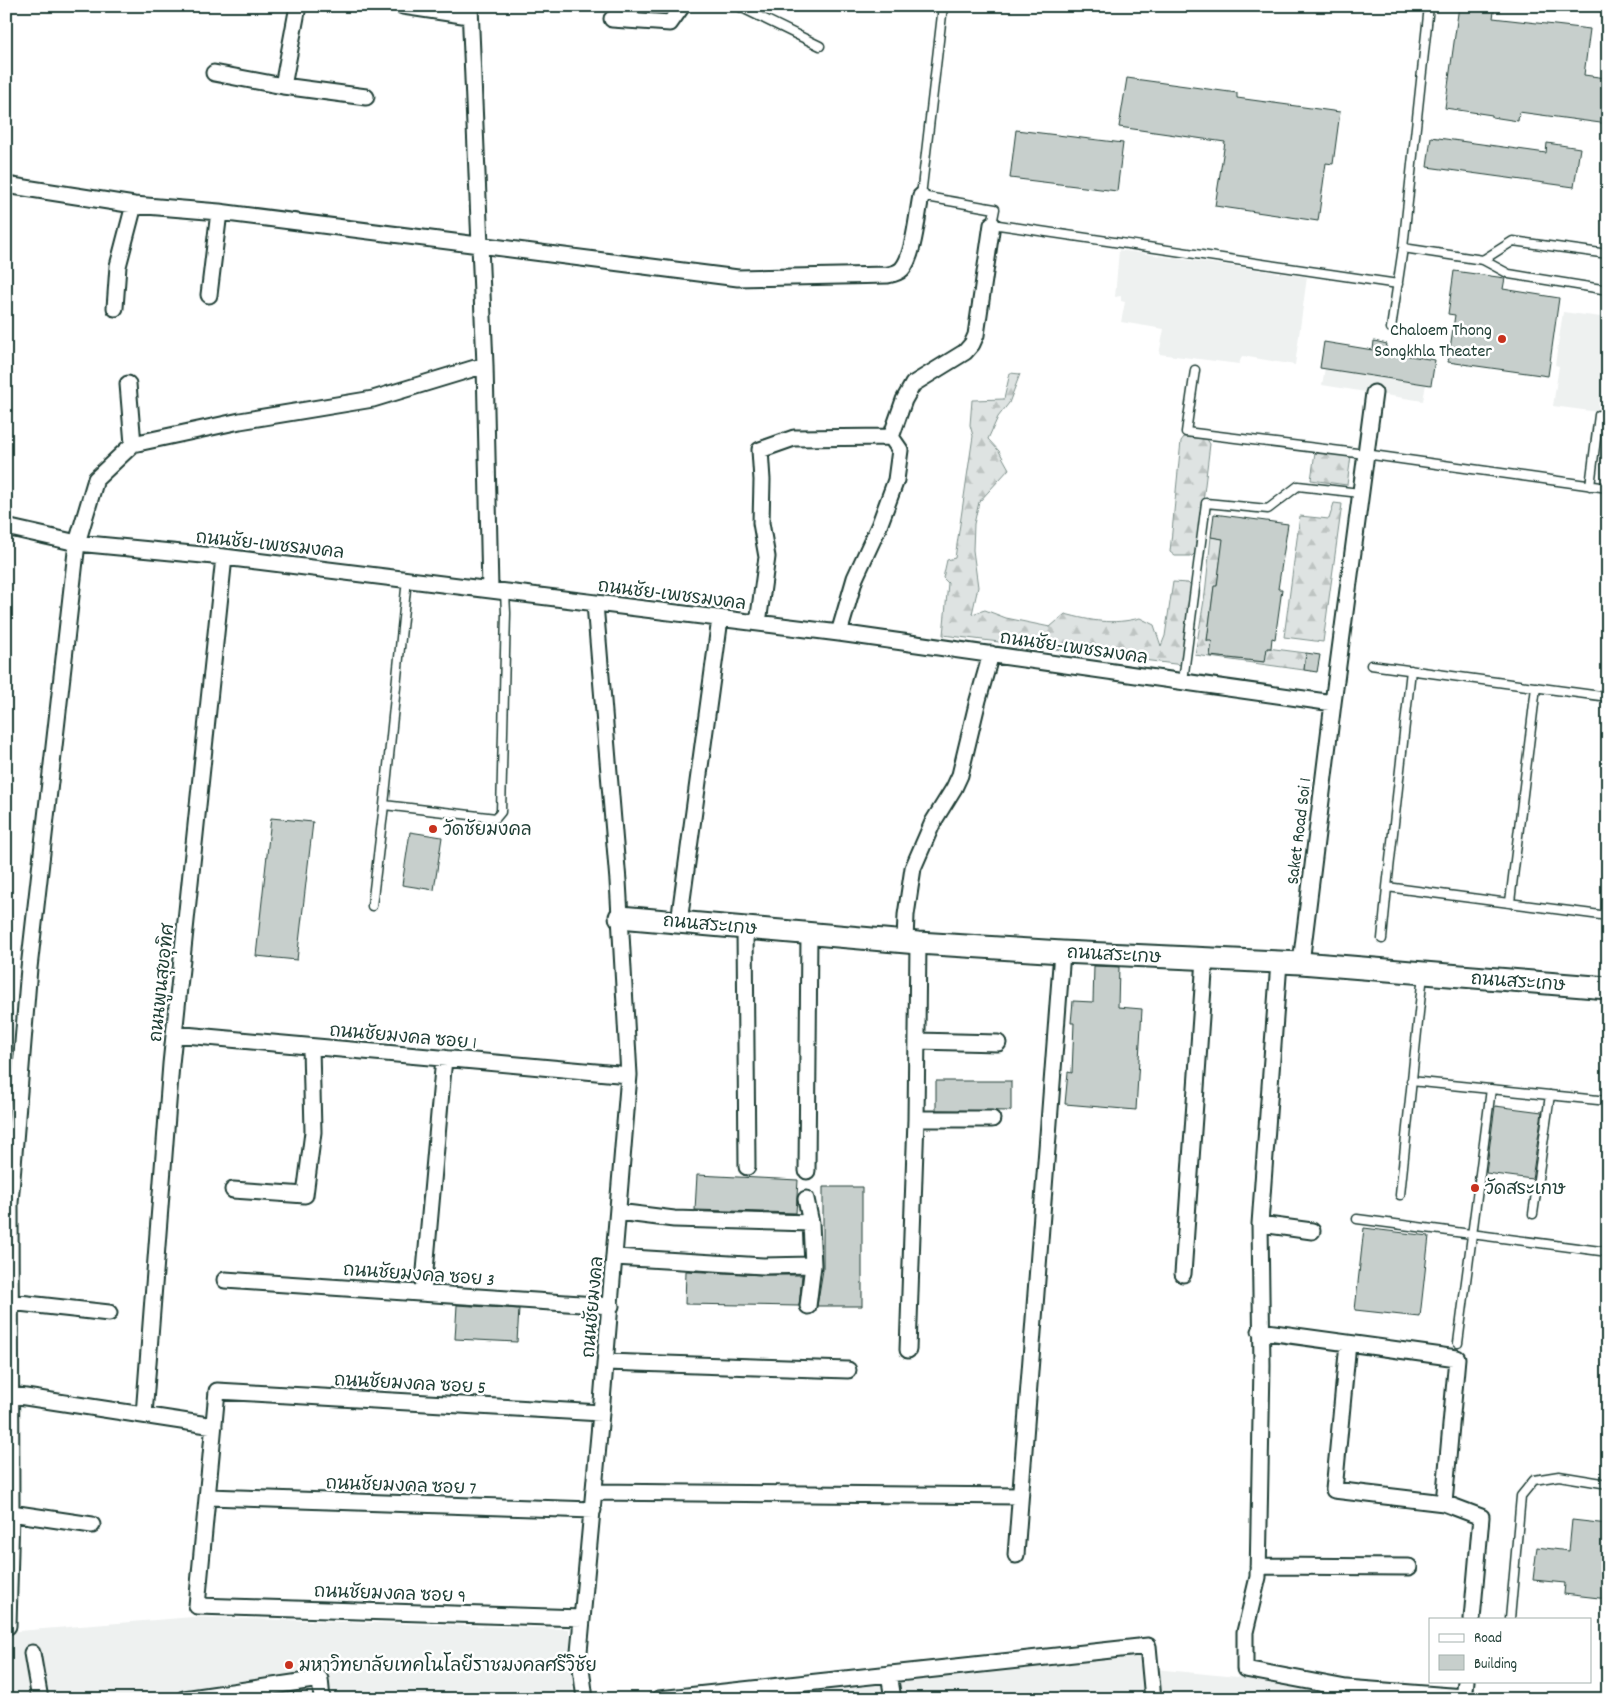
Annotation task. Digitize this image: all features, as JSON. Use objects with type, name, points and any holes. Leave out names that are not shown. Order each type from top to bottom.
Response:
[{"type":"street","points":[[283,86],[298,6]]},
{"type":"street","points":[[403,6],[470,11],[481,245],[490,590]]},
{"type":"street","points":[[612,19],[670,23],[682,6]]},
{"type":"street","points":[[214,73],[283,86],[366,97]]},
{"type":"street","points":[[6,185],[134,204],[219,212],[738,278],[888,275],[901,270],[908,261],[911,250],[921,196]]},
{"type":"street","points":[[114,308],[118,266],[134,204]]},
{"type":"street","points":[[209,295],[219,212]]},
{"type":"street","points":[[891,437],[904,400],[913,384],[964,352],[972,344],[976,335],[992,224]]},
{"type":"street","points":[[8,1626],[11,1513],[8,1394],[10,1302],[8,1203],[28,968],[77,543],[96,479],[133,444],[240,421],[373,399],[485,364]]},
{"type":"street","points":[[128,384],[133,444]]},
{"type":"street","name":"Saket Road Soi 1","points":[[1301,964],[1374,393]]},
{"type":"street","points":[[758,623],[767,557],[761,523],[762,480],[760,450],[794,438],[891,437]]},
{"type":"street","points":[[840,633],[856,578],[879,526],[896,480],[900,450],[891,437]]},
{"type":"street","name":"ถนนชัย-เพชรมงคล","points":[[6,527],[77,543],[224,557],[840,633],[1333,702]]},
{"type":"street","name":"ถนนพูนสุขอุทิศ","points":[[144,1415],[174,1034],[224,557]]},
{"type":"street","name":"ถนนชัยมงคล","points":[[585,1699],[579,1652],[606,1362],[629,1075],[620,916],[595,604]]},
{"type":"street","points":[[680,922],[720,619]]},
{"type":"street","points":[[908,1350],[917,1041],[912,942],[906,915],[913,868],[933,822],[960,775],[991,654]]},
{"type":"street","name":"ถนนสระเกษ","points":[[620,916],[912,942],[1062,952],[1279,962],[1608,988]]},
{"type":"street","points":[[745,928],[747,1167]]},
{"type":"street","points":[[807,1171],[809,933]]},
{"type":"street","points":[[1016,1554],[1062,952]]},
{"type":"street","points":[[1183,1274],[1205,959]]},
{"type":"street","points":[[1279,962],[1260,1224],[1260,1331],[1262,1365],[1258,1577],[1245,1632],[1245,1669],[1346,1688],[1464,1698],[1466,1682]]},
{"type":"street","name":"ถนนชัยมงคล ซอย 1","points":[[174,1034],[629,1075]]},
{"type":"street","points":[[917,1041],[998,1043]]},
{"type":"street","points":[[233,1190],[305,1195],[313,1132],[310,1046]]},
{"type":"street","points":[[423,1294],[444,1058]]},
{"type":"street","points":[[916,1119],[992,1119]]},
{"type":"street","points":[[806,1199],[811,1222],[813,1265],[808,1306]]},
{"type":"street","points":[[618,1212],[674,1219],[811,1222]]},
{"type":"street","points":[[1260,1224],[1312,1231]]},
{"type":"street","points":[[614,1257],[763,1266],[813,1265]]},
{"type":"street","name":"ถนนชัยมงคล ซอย 3","points":[[226,1280],[610,1306]]},
{"type":"street","points":[[10,1302],[109,1313]]},
{"type":"street","points":[[1260,1331],[1458,1358],[1444,1503]]},
{"type":"street","points":[[1348,1343],[1334,1490],[1444,1503],[1482,1518],[1472,1618]]},
{"type":"street","points":[[606,1362],[848,1370]]},
{"type":"street","name":"ถนนชัยมงคล ซอย 5","points":[[214,1426],[216,1391],[601,1413]]},
{"type":"street","points":[[8,1394],[214,1426],[208,1497]]},
{"type":"street","points":[[594,1492],[1020,1496]]},
{"type":"street","name":"ถนนชัยมงคล ซอย 7","points":[[208,1497],[593,1510]]},
{"type":"street","name":"ถนนชัยมงคล ซอย 9","points":[[208,1497],[197,1606],[582,1618]]},
{"type":"street","points":[[11,1513],[92,1525]]},
{"type":"street","points":[[1258,1566],[1409,1568]]},
{"type":"street","points":[[659,1699],[1148,1646],[1152,1699]]},
{"type":"street","points":[[32,1653],[40,1699]]},
{"type":"street","points":[[889,1674],[893,1699]]},
{"type":"street","points":[[184,1699],[320,1679],[322,1699]]},
{"type":"lane","points":[[738,6],[820,46]]},
{"type":"lane","points":[[943,6],[921,196],[995,208],[992,224],[1398,284]]},
{"type":"lane","points":[[1391,328],[1403,248],[1429,6]]},
{"type":"lane","points":[[1483,260],[1513,241],[1608,254]]},
{"type":"lane","points":[[1403,248],[1483,260],[1509,274],[1608,290]]},
{"type":"lane","points":[[1195,370],[1186,432],[1365,454],[1608,488]]},
{"type":"lane","points":[[1590,486],[1599,415],[1608,416]]},
{"type":"lane","points":[[1183,682],[1206,503],[1268,509],[1298,486],[1360,494]]},
{"type":"lane","points":[[372,906],[407,579]]},
{"type":"lane","points":[[384,805],[496,818],[501,812],[505,592]]},
{"type":"lane","points":[[1372,665],[1608,697]]},
{"type":"lane","points":[[1382,939],[1411,670]]},
{"type":"lane","points":[[1510,902],[1536,687]]},
{"type":"lane","points":[[1387,887],[1608,916]]},
{"type":"lane","points":[[1400,1194],[1423,974]]},
{"type":"lane","points":[[1411,1081],[1608,1101]]},
{"type":"lane","points":[[1458,1343],[1491,1089]]},
{"type":"lane","points":[[1533,1214],[1550,1095]]},
{"type":"lane","points":[[1357,1219],[1608,1252]]},
{"type":"lane","points":[[1510,1618],[1521,1496],[1534,1480],[1559,1476],[1608,1484]]},
{"type":"shaded area","points":[[1119,250],[1307,277],[1295,365],[1242,356],[1239,364],[1159,354],[1164,329],[1121,322],[1125,302],[1121,301],[1121,296],[1115,297]]},
{"type":"shaded area","points":[[1563,312],[1608,318],[1608,402],[1599,401],[1598,412],[1553,406],[1559,366],[1555,365]]},
{"type":"shaded area","points":[[1325,368],[1426,384],[1423,401],[1322,385]]},
{"type":"shaded area","name":"มหาวิทยาลัยเทคโนโลยีราชมงคลศรีวิชัย","points":[[193,1617],[569,1629],[574,1699],[6,1699],[6,1632]]},
{"type":"shaded area","name":"มหาวิทยาลัยเทคโนโลยีราชมงคลศรีวิชัย","points":[[1152,1640],[1155,1669],[1237,1677],[1345,1695],[1424,1699],[591,1699]]},
{"type":"green space","points":[[1010,373],[1020,374],[1009,403],[998,417],[988,439],[999,451],[1009,469],[979,502],[974,524],[973,550],[978,587],[972,614],[985,610],[1006,618],[1050,627],[1065,614],[1084,619],[1111,622],[1140,618],[1154,625],[1161,646],[1165,636],[1173,582],[1188,583],[1191,586],[1183,665],[943,635],[948,583],[943,578],[947,560],[955,558],[973,436],[970,425],[972,400],[1004,399]]},
{"type":"green space","points":[[1184,437],[1207,439],[1210,444],[1197,551],[1192,556],[1175,556],[1170,552],[1181,441]]},
{"type":"green space","points":[[1315,452],[1351,456],[1347,485],[1311,480]]},
{"type":"green space","points":[[1334,503],[1342,504],[1323,642],[1284,637],[1300,516],[1329,519]]},
{"type":"green space","points":[[1211,537],[1229,540],[1220,562],[1217,586],[1214,587],[1207,640],[1212,641],[1210,656],[1264,662],[1267,648],[1306,653],[1304,670],[1195,655],[1205,594]]},
{"type":"building","points":[[1459,6],[1495,6],[1493,18],[1590,29],[1584,75],[1606,78],[1604,92],[1608,92],[1608,124],[1519,112],[1518,121],[1445,108]]},
{"type":"building","points":[[1127,78],[1237,93],[1237,98],[1340,112],[1333,164],[1326,163],[1318,221],[1215,206],[1225,142],[1119,127]]},
{"type":"building","points":[[1016,130],[1123,143],[1117,191],[1010,178]]},
{"type":"building","points":[[1431,137],[1546,153],[1547,143],[1580,148],[1574,187],[1427,167]]},
{"type":"building","name":"Chaloem Thong Songkhla Theater","points":[[1454,271],[1505,278],[1503,289],[1559,298],[1548,376],[1448,362],[1455,315],[1448,314]]},
{"type":"building","points":[[1374,341],[1387,344],[1385,352],[1435,360],[1431,385],[1320,368],[1324,342],[1373,350]]},
{"type":"building","points":[[1214,514],[1288,524],[1278,589],[1282,589],[1275,639],[1272,638],[1271,648],[1267,648],[1265,662],[1210,656],[1212,641],[1207,641],[1214,586],[1217,586],[1223,539],[1211,537]]},
{"type":"building","points":[[1306,653],[1320,655],[1317,672],[1304,670]]},
{"type":"building","points":[[271,818],[313,822],[297,960],[256,956]]},
{"type":"building","points":[[410,832],[442,837],[434,890],[402,885]]},
{"type":"building","points":[[1094,966],[1119,967],[1118,1007],[1142,1009],[1136,1110],[1065,1104],[1068,1072],[1072,1073],[1074,1023],[1071,1023],[1073,1001],[1093,1002]]},
{"type":"building","points":[[936,1081],[1011,1081],[1011,1111],[936,1110]]},
{"type":"building","points":[[1495,1106],[1542,1112],[1532,1179],[1486,1173]]},
{"type":"building","points":[[697,1175],[798,1180],[796,1213],[695,1210]]},
{"type":"building","points":[[823,1187],[862,1187],[862,1306],[817,1306],[823,1270]]},
{"type":"building","points":[[1364,1228],[1429,1236],[1420,1317],[1355,1310]]},
{"type":"building","points":[[686,1271],[802,1275],[799,1306],[685,1304]]},
{"type":"building","points":[[457,1305],[519,1309],[517,1342],[455,1339]]},
{"type":"building","points":[[1572,1520],[1608,1524],[1608,1599],[1564,1594],[1565,1583],[1533,1580],[1537,1547],[1569,1551]]},
{"type":"place","name":"Chaloem Thong Songkhla Theater","points":[[1502,339]]},
{"type":"place","name":"วัดชัยมงคล","points":[[433,829]]},
{"type":"place","name":"วัดสระเกษ","points":[[1475,1188]]},
{"type":"place","name":"มหาวิทยาลัยเทคโนโลยีราชมงคลศรีวิชัย","points":[[289,1665]]}]
